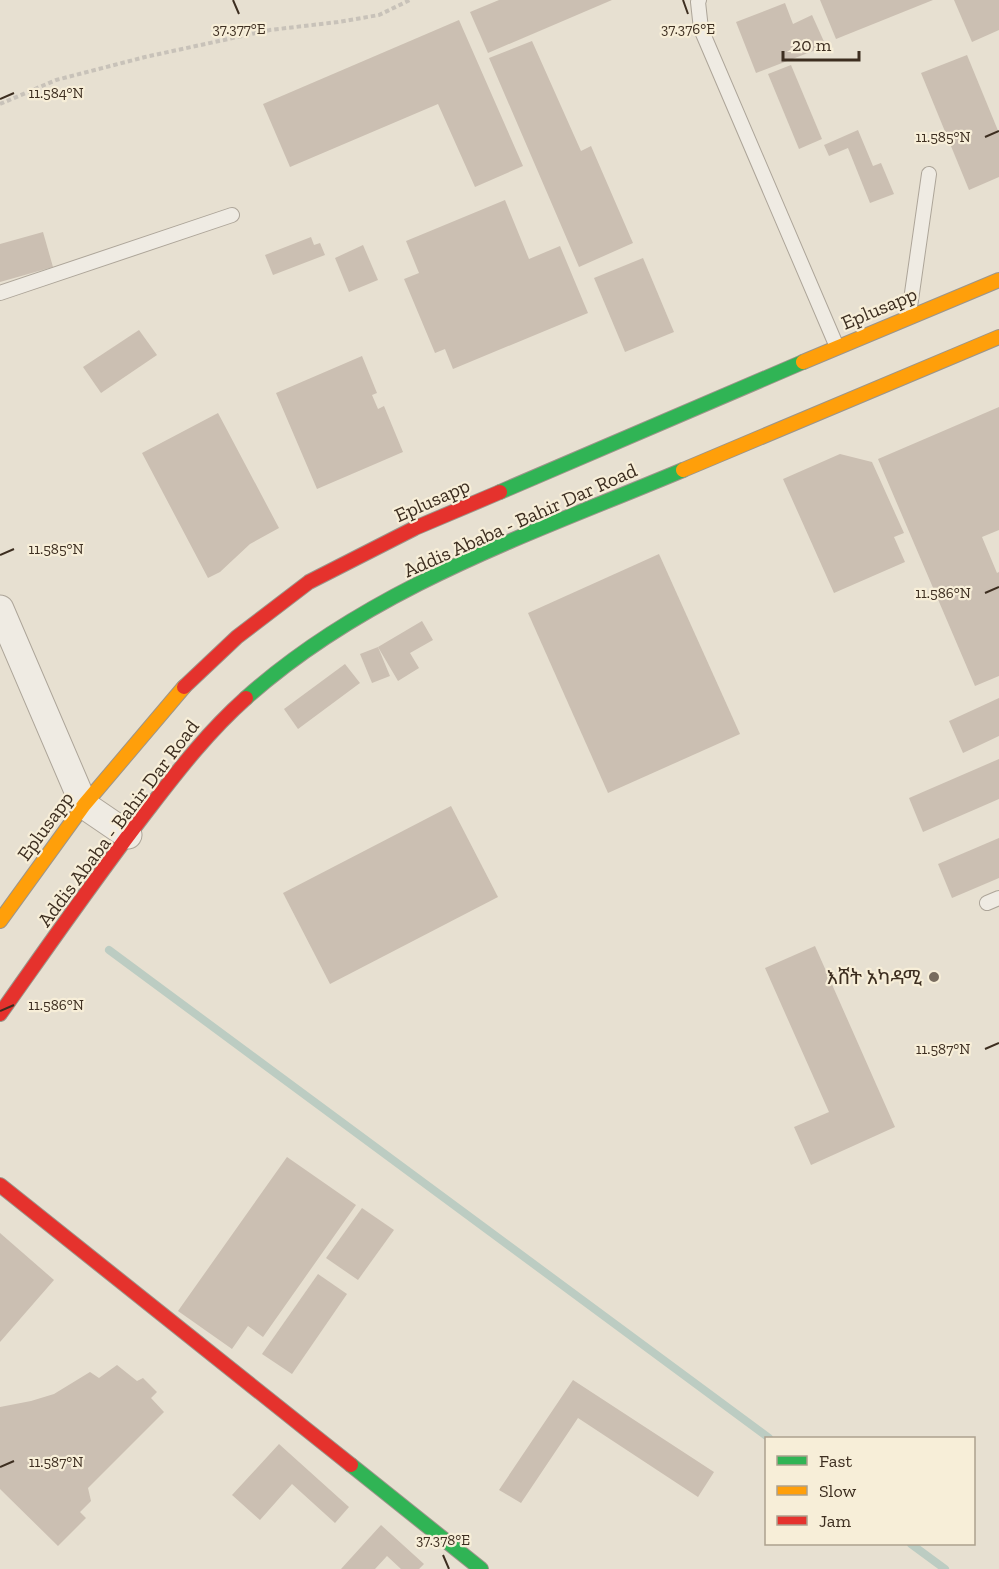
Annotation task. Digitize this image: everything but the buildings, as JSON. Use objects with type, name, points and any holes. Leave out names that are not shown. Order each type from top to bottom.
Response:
[{"type":"main road","name":"Eplusapp","points":[[0,921],[84,805],[185,686],[237,637],[309,582],[415,528],[909,316],[999,280]]},
{"type":"main road","name":"Addis Ababa - Bahir Dar Road","points":[[0,1014],[128,835],[217,724],[273,674],[338,629],[441,572],[999,337]]},
{"type":"main road","points":[[0,1185],[481,1569]]},
{"type":"street","points":[[0,609],[84,805],[128,835]]},
{"type":"lane","points":[[699,0],[701,29],[837,347]]},
{"type":"lane","points":[[909,316],[929,174]]},
{"type":"lane","points":[[0,293],[232,215]]},
{"type":"path","points":[[0,104],[56,80],[145,57],[270,30],[379,15],[410,0]]},
{"type":"waterway","points":[[109,950],[768,1437]]},
{"type":"waterway","points":[[912,1545],[945,1569]]},
{"type":"traffic: fast","points":[[500,492],[803,362]]},
{"type":"traffic: fast","points":[[246,698],[294,659],[346,624],[399,594],[512,541],[683,470]]},
{"type":"traffic: fast","points":[[351,1465],[481,1569]]},
{"type":"traffic: slow","points":[[803,362],[999,280]]},
{"type":"traffic: slow","points":[[683,470],[999,337]]},
{"type":"traffic: slow","points":[[0,921],[84,805],[184,687]]},
{"type":"traffic: jam","points":[[184,687],[237,637],[309,582],[415,528],[500,492]]},
{"type":"traffic: jam","points":[[0,1014],[161,792],[207,737],[246,698]]},
{"type":"traffic: jam","points":[[0,1185],[351,1465]]},
{"type":"place","name":"እሸት አካዳሚ","points":[[934,977]]}]
